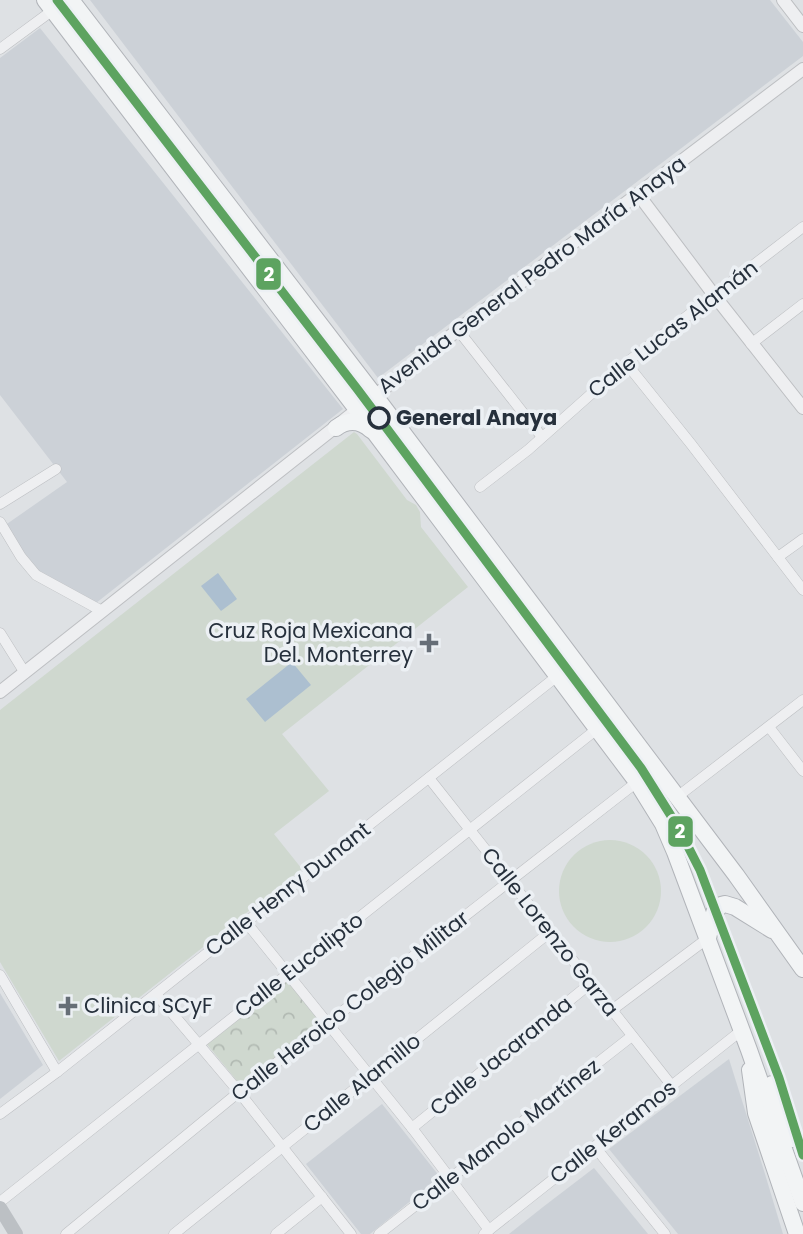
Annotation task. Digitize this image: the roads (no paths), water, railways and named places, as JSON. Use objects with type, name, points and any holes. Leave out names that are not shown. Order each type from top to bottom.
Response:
[{"type":"highway","points":[[72,1],[375,396],[803,969]]},
{"type":"highway","points":[[49,5],[638,782],[671,842],[742,1030],[803,1203]]},
{"type":"highway","points":[[106,80],[119,85],[134,102],[149,100]]},
{"type":"highway","points":[[186,186],[202,192],[221,210],[233,213]]},
{"type":"highway","points":[[233,213],[247,251],[248,268]]},
{"type":"highway","points":[[336,428],[343,423],[356,422],[375,433]]},
{"type":"highway","points":[[708,938],[714,913],[725,904],[735,907],[780,935]]},
{"type":"highway","points":[[749,1050],[774,1088],[803,1170]]},
{"type":"highway","points":[[749,1050],[750,1081],[756,1113],[797,1234]]},
{"type":"main road","points":[[0,1208],[16,1234]]},
{"type":"street","points":[[783,0],[803,26]]},
{"type":"street","points":[[0,49],[49,5]]},
{"type":"street","name":"Avenida General Pedro María Anaya","points":[[0,692],[458,330],[803,69]]},
{"type":"street","points":[[638,194],[713,295],[803,408]]},
{"type":"street","name":"Calle Lucas Alamán","points":[[480,487],[513,462],[626,363],[803,227]]},
{"type":"street","points":[[751,344],[803,304]]},
{"type":"street","points":[[458,330],[542,437]]},
{"type":"street","points":[[626,363],[803,590]]},
{"type":"street","points":[[0,504],[56,469]]},
{"type":"street","points":[[0,522],[21,557],[36,575],[102,611]]},
{"type":"street","points":[[778,557],[803,539]]},
{"type":"street","points":[[0,633],[25,673]]},
{"type":"street","name":"Calle Henry Dunant","points":[[0,1114],[57,1072],[575,662]]},
{"type":"street","points":[[677,797],[803,700]]},
{"type":"street","points":[[769,727],[803,771]]},
{"type":"street","name":"Calle Eucalipto","points":[[0,1202],[597,729]]},
{"type":"street","name":"Calle Lorenzo Garza","points":[[429,778],[671,1086]]},
{"type":"street","name":"Calle Heroico Colegio Militar","points":[[66,1234],[239,1092],[638,782]]},
{"type":"street","points":[[246,922],[412,1128],[487,1232]]},
{"type":"street","name":"Calle Alamillo","points":[[174,1234],[550,932]]},
{"type":"street","points":[[612,1010],[708,938]]},
{"type":"street","points":[[0,975],[57,1072]]},
{"type":"street","name":"Calle Jacaranda","points":[[412,1128],[591,983]]},
{"type":"street","points":[[156,994],[239,1092],[351,1234]]},
{"type":"street","name":"Calle Keramos","points":[[487,1232],[742,1030]]},
{"type":"street","name":"Calle Manolo Martínez","points":[[379,1234],[632,1036]]},
{"type":"street","points":[[595,1147],[665,1234]]},
{"type":"street","points":[[275,1234],[322,1197]]},
{"type":"water","points":[[218,573],[237,599],[221,611],[201,586]]},
{"type":"water","points":[[292,662],[311,685],[265,722],[246,699]]},
{"type":"place","name":"General Anaya","points":[[379,418]]},
{"type":"place","name":"Cruz Roja Mexicana Del. Monterrey","points":[[429,643]]},
{"type":"place","name":"Clinica SCyF","points":[[68,1006]]}]
